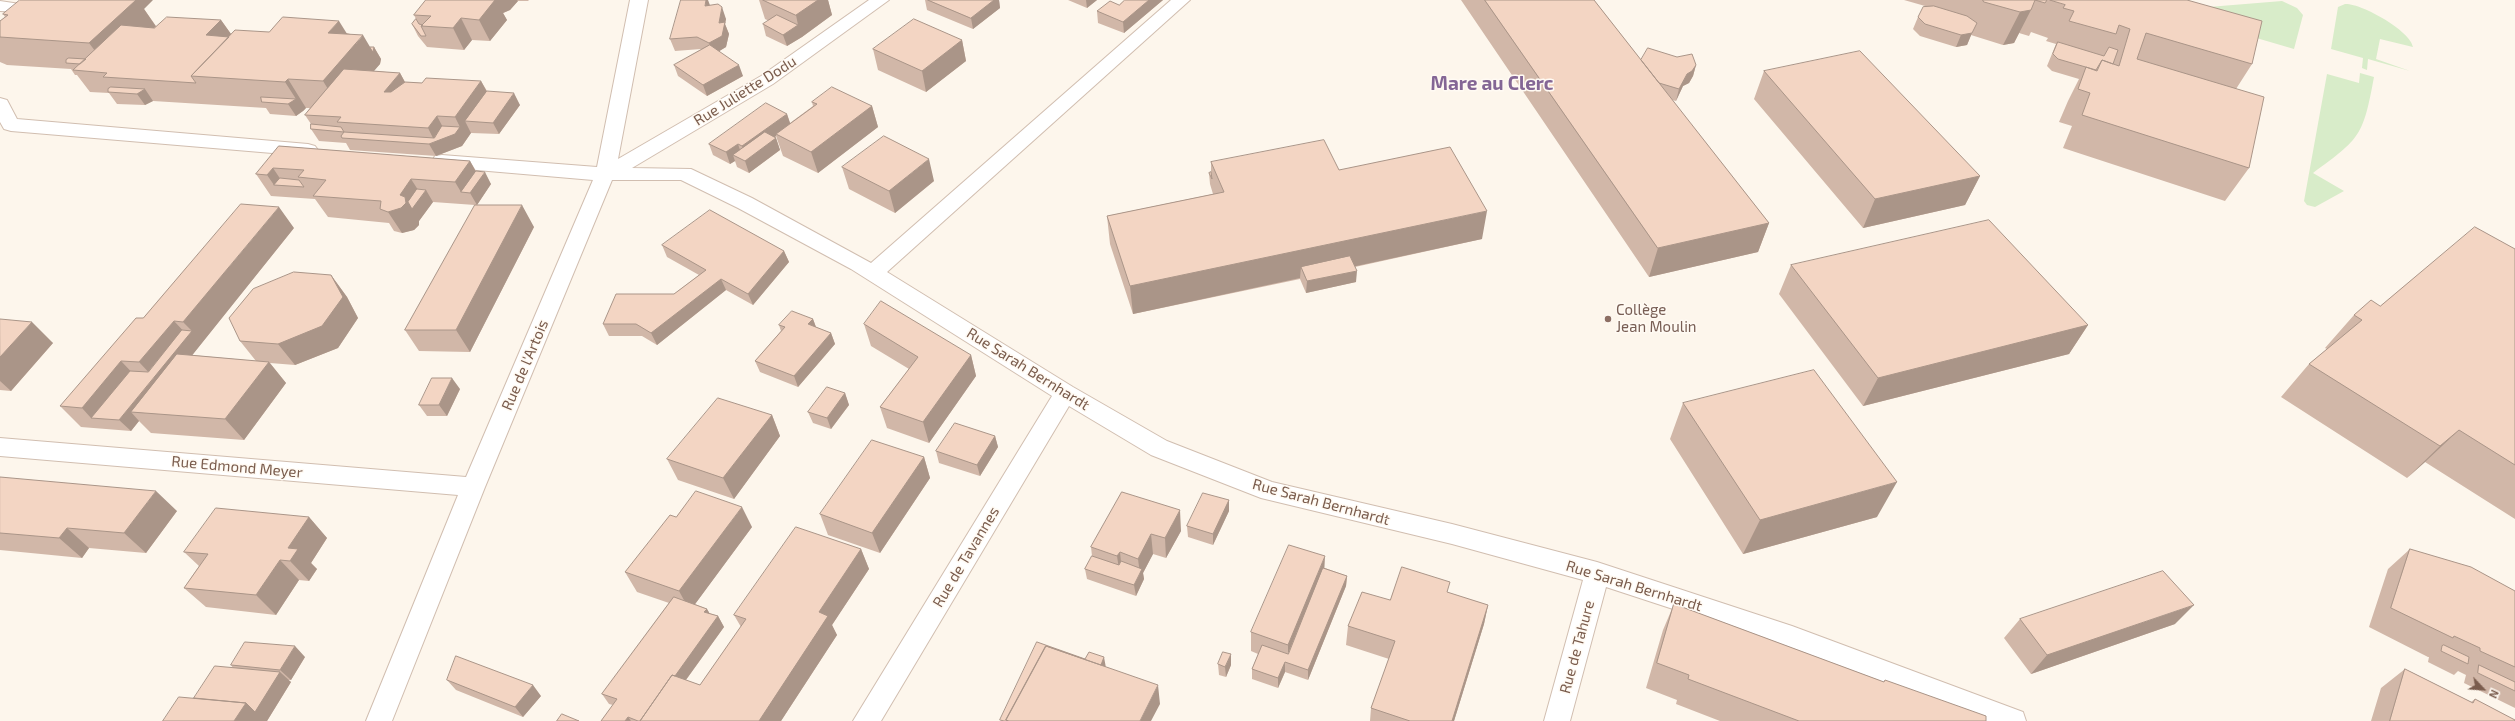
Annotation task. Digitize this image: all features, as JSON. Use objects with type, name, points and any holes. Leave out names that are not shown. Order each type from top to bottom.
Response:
[{"type":"street","name":"Rue de l'Artois","points":[[379,721],[473,487],[605,174],[639,0]]},
{"type":"street","name":"Rue Juliette Dodu","points":[[605,174],[767,80],[880,0]]},
{"type":"street","points":[[873,273],[1181,0]]},
{"type":"street","points":[[0,104],[11,125],[328,151]]},
{"type":"street","name":"Rue Sarah Bernhardt","points":[[423,159],[605,174],[684,174],[745,203],[873,273],[1065,393],[1159,448],[1269,491],[1452,534],[1597,573],[1792,637],[2013,721]]},
{"type":"street","name":"Rue de Tavannes","points":[[866,721],[1065,393]]},
{"type":"street","name":"Rue Edmond Meyer","points":[[0,447],[473,487]]},
{"type":"street","name":"Rue de Tahure","points":[[1557,721],[1597,573]]},
{"type":"green space","points":[[2282,1],[2297,8],[2303,15],[2294,49],[2178,15],[2184,9]]},
{"type":"green space","points":[[2345,4],[2362,8],[2373,13],[2404,33],[2413,47],[2380,39],[2376,59],[2410,71],[2368,59],[2367,70],[2362,68],[2363,58],[2331,49],[2338,7]]},
{"type":"green space","points":[[2360,73],[2374,77],[2363,124],[2350,143],[2341,152],[2313,173],[2344,191],[2315,207],[2307,205],[2304,201],[2327,74],[2359,83]]},
{"type":"building","points":[[20,0],[136,0],[89,43],[0,37],[0,21],[8,15],[3,14]]},
{"type":"building","points":[[426,0],[495,0],[479,20],[461,18],[453,28],[421,26],[431,16],[414,15]]},
{"type":"building","points":[[681,0],[706,0],[705,6],[718,4],[722,7],[719,23],[725,22],[722,36],[709,43],[697,37],[670,39]]},
{"type":"building","points":[[763,0],[818,0],[796,15]]},
{"type":"building","points":[[928,0],[994,0],[971,18]]},
{"type":"building","points":[[1125,0],[1149,0],[1123,22],[1097,11],[1110,1],[1119,5]]},
{"type":"building","points":[[1485,0],[1594,0],[1769,223],[1658,248]]},
{"type":"building","points":[[1983,0],[2035,0],[2031,10],[2020,12],[1984,2]]},
{"type":"building","points":[[2035,0],[2047,0],[2045,3]]},
{"type":"building","points":[[2050,0],[2187,0],[2262,21],[2252,64],[2146,33],[2137,59],[2264,97],[2249,168],[2082,115],[2090,93],[2078,89],[2086,67],[2097,71],[2102,60],[2119,66],[2130,29],[2119,25],[2116,34],[2069,21],[2074,11],[2063,8],[2065,5]]},
{"type":"building","points":[[1934,6],[1967,16],[1977,23],[1972,33],[1961,35],[1925,24],[1918,17],[1923,7]]},
{"type":"building","points":[[777,15],[798,25],[783,35],[763,24]]},
{"type":"building","points":[[167,17],[221,20],[206,35],[229,37],[191,76],[196,83],[103,77],[107,73],[73,70],[121,25],[154,28]]},
{"type":"building","points":[[283,17],[339,21],[328,33],[363,35],[323,81],[288,79],[285,82],[191,76],[235,30],[269,32]]},
{"type":"building","points":[[416,19],[419,24],[423,25],[421,26],[426,36],[421,36],[412,24]]},
{"type":"building","points":[[914,19],[962,40],[922,71],[873,49]]},
{"type":"building","points":[[2058,42],[2104,56],[2109,47],[2118,50],[2113,64],[2102,60],[2096,70],[2058,59],[2053,54]]},
{"type":"building","points":[[710,45],[739,65],[703,85],[674,65]]},
{"type":"building","points":[[1648,48],[1677,57],[1692,54],[1696,65],[1692,71],[1687,74],[1679,89],[1659,83],[1641,60]]},
{"type":"building","points":[[1860,51],[1980,176],[1875,199],[1764,71]]},
{"type":"building","points":[[69,58],[86,59],[80,64],[66,63],[66,60]]},
{"type":"building","points":[[344,69],[400,73],[384,92],[391,92],[405,82],[422,83],[426,78],[481,81],[455,117],[437,116],[428,128],[337,122],[341,117],[305,115]]},
{"type":"building","points":[[111,87],[145,89],[137,94],[108,92],[108,89]]},
{"type":"building","points":[[832,87],[872,106],[811,152],[776,134],[817,104],[812,102]]},
{"type":"building","points":[[487,91],[514,93],[493,123],[465,121]]},
{"type":"building","points":[[261,97],[296,99],[288,104],[262,102]]},
{"type":"building","points":[[766,103],[787,114],[742,146],[738,144],[726,152],[709,144]]},
{"type":"building","points":[[311,124],[341,127],[344,132],[311,129]]},
{"type":"building","points":[[442,126],[460,127],[455,134],[429,144],[342,138],[341,136],[344,132],[434,138]]},
{"type":"building","points":[[765,132],[776,138],[745,161],[733,155]]},
{"type":"building","points":[[884,136],[929,159],[889,191],[842,167]]},
{"type":"building","points":[[1324,140],[1339,170],[1450,147],[1487,211],[1130,286],[1107,216],[1224,192],[1211,162]]},
{"type":"building","points":[[279,146],[470,161],[455,182],[411,179],[400,195],[405,197],[406,203],[401,208],[388,212],[380,209],[381,201],[313,196],[326,180],[298,177],[304,170],[273,168],[267,175],[256,174]]},
{"type":"building","points":[[476,171],[485,172],[470,193],[461,192]]},
{"type":"building","points":[[280,178],[299,180],[304,187],[274,185]]},
{"type":"building","points":[[417,189],[426,190],[412,209],[408,202]]},
{"type":"building","points":[[241,204],[279,207],[183,322],[174,321],[139,362],[121,361],[82,408],[60,406],[136,318],[143,318]]},
{"type":"building","points":[[475,205],[522,205],[456,330],[405,330]]},
{"type":"building","points":[[710,210],[784,251],[748,294],[721,279],[651,333],[636,324],[603,324],[616,294],[674,294],[706,270],[662,245]]},
{"type":"building","points":[[1989,220],[2088,325],[1878,378],[1791,265]]},
{"type":"building","points":[[2475,227],[2515,249],[2515,465],[2459,430],[2440,446],[2309,364],[2362,320],[2354,315],[2371,300],[2380,306]]},
{"type":"building","points":[[1350,256],[1357,271],[1307,281],[1301,267]]},
{"type":"building","points":[[294,272],[331,275],[343,297],[322,326],[278,344],[240,341],[229,318],[253,289]]},
{"type":"building","points":[[881,301],[971,355],[923,422],[880,407],[918,357],[864,324]]},
{"type":"building","points":[[792,311],[813,319],[808,324],[831,333],[794,376],[755,361],[785,327],[779,325]]},
{"type":"building","points":[[0,319],[32,322],[0,357]]},
{"type":"building","points":[[182,330],[192,331],[119,420],[91,418],[130,371],[148,372]]},
{"type":"building","points":[[177,354],[269,362],[225,419],[131,412]]},
{"type":"building","points":[[1814,370],[1897,482],[1760,520],[1683,403]]},
{"type":"building","points":[[432,378],[452,378],[439,405],[419,405]]},
{"type":"building","points":[[827,387],[845,393],[827,418],[808,412]]},
{"type":"building","points":[[718,398],[772,415],[723,478],[667,459]]},
{"type":"building","points":[[955,423],[995,436],[977,465],[936,451]]},
{"type":"building","points":[[872,440],[924,457],[872,533],[820,514]]},
{"type":"building","points":[[0,477],[156,491],[124,533],[67,528],[59,538],[0,533]]},
{"type":"building","points":[[696,491],[742,507],[679,591],[625,572],[670,515],[676,517]]},
{"type":"building","points":[[1122,492],[1180,510],[1165,538],[1151,534],[1138,559],[1120,552],[1117,556],[1091,547]]},
{"type":"building","points":[[1203,493],[1229,500],[1213,534],[1187,526]]},
{"type":"building","points":[[216,508],[309,517],[288,548],[298,549],[290,561],[280,560],[256,595],[184,588],[208,554],[184,552]]},
{"type":"building","points":[[796,527],[861,549],[819,612],[828,616],[759,721],[640,721],[672,675],[700,685],[746,619],[734,615]]},
{"type":"building","points":[[1289,545],[1325,556],[1288,645],[1251,632]]},
{"type":"building","points":[[2410,549],[2471,567],[2515,591],[2515,667],[2480,651],[2480,648],[2454,636],[2453,638],[2391,608]]},
{"type":"building","points":[[1092,556],[1119,565],[1121,561],[1142,569],[1134,585],[1085,569]]},
{"type":"building","points":[[1402,567],[1450,582],[1447,592],[1488,605],[1452,721],[1410,721],[1371,708],[1395,641],[1348,626],[1362,592],[1390,600]]},
{"type":"building","points":[[1323,568],[1347,576],[1308,670],[1285,662],[1278,678],[1252,669],[1262,645],[1288,654]]},
{"type":"building","points":[[2163,571],[2194,605],[2047,655],[2020,619]]},
{"type":"building","points":[[674,597],[707,609],[704,612],[718,616],[675,676],[672,675],[640,721],[628,717],[625,721],[601,721],[617,699],[602,694]]},
{"type":"building","points":[[1674,604],[1884,682],[1885,680],[1986,716],[1986,721],[1799,721],[1688,679],[1689,675],[1657,663]]},
{"type":"building","points":[[245,642],[295,646],[280,670],[231,665]]},
{"type":"building","points":[[1037,642],[1085,659],[1089,652],[1104,657],[1101,665],[1046,646],[1006,720],[1007,721],[1000,720]]},
{"type":"building","points":[[2444,645],[2469,657],[2468,664],[2441,651],[2442,646]]},
{"type":"building","points":[[1046,646],[1158,685],[1140,721],[1006,720]]},
{"type":"building","points":[[1223,652],[1231,654],[1225,667],[1218,664]]},
{"type":"building","points":[[456,656],[533,685],[515,707],[447,680]]},
{"type":"building","points":[[2479,665],[2515,682],[2515,691],[2478,673]]},
{"type":"building","points":[[215,666],[280,672],[255,712],[246,703],[194,698]]},
{"type":"building","points":[[2405,669],[2473,703],[2475,699],[2515,721],[2390,721]]},
{"type":"building","points":[[179,697],[246,703],[234,721],[163,721]]},
{"type":"building","points":[[562,714],[579,721],[557,721]]},
{"type":"place","name":"Collège Jean Moulin","points":[[1608,319]]},
{"type":"district","name":"Mare au Clerc","points":[[1492,84]]}]
